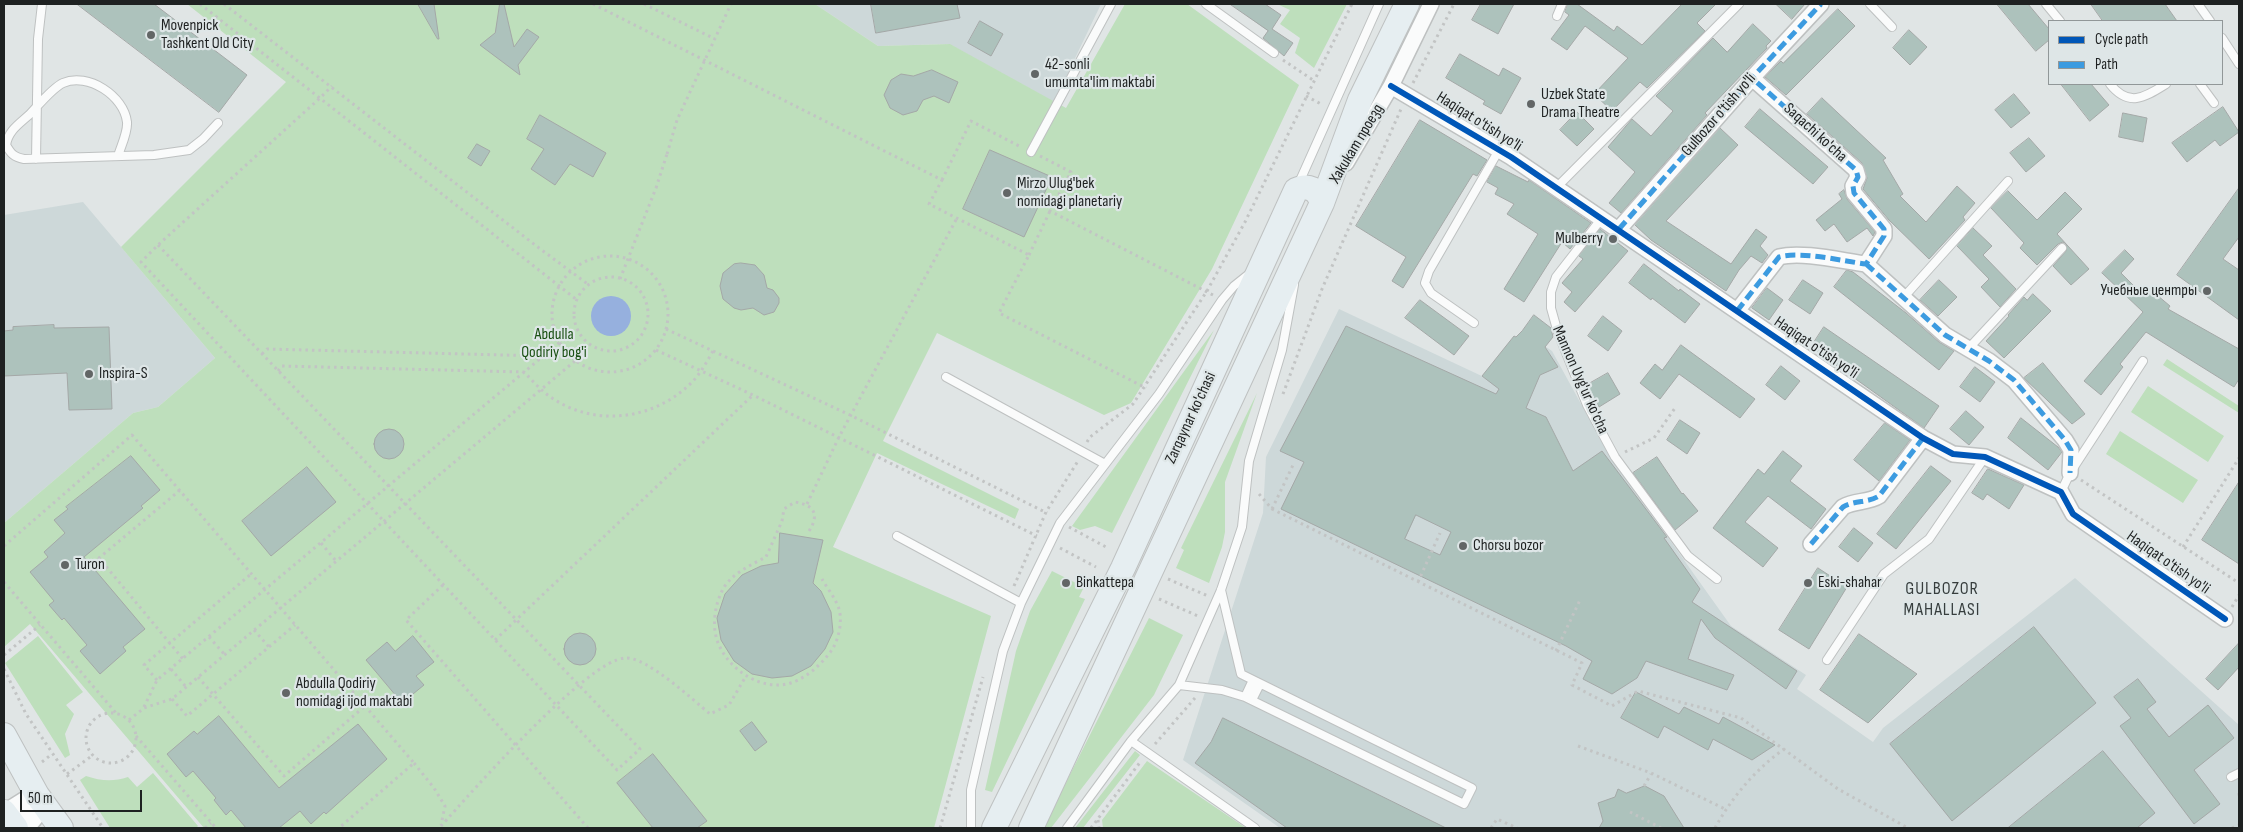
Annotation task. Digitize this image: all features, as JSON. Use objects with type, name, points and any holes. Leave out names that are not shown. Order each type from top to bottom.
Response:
[{"type":"main road","name":"Zarqaynar ko'chasi","points":[[1031,828],[1322,203],[1360,100],[1406,4]]},
{"type":"main road","points":[[1296,190],[1312,189],[1318,194],[1322,203]]},
{"type":"main road","name":"Zarqaynar ko'chasi","points":[[994,828],[1123,568],[1296,190]]},
{"type":"main road","points":[[4,735],[40,800],[61,828]]},
{"type":"main road","points":[[11,820],[40,800]]},
{"type":"street","name":"Хакикат проезд","points":[[1322,203],[1392,86],[1431,4]]},
{"type":"street","name":"Gulbozor o'tish yo'li","points":[[1619,229],[1752,78],[1821,4]]},
{"type":"street","name":"Saqachi ko'cha","points":[[1752,78],[1856,170],[1858,177],[1853,186],[1854,193],[1884,229],[1884,236],[1866,264]]},
{"type":"street","name":"Haqiqat o'tish yo'li","points":[[1392,86],[1499,150],[1619,229],[1923,438],[1953,454],[1985,457],[2061,492],[2073,514],[2225,619]]},
{"type":"street","points":[[1736,311],[1779,258],[1787,255],[1866,264],[1945,335],[1989,361],[2014,380],[2065,440],[2071,450],[2070,473]]},
{"type":"street","points":[[1811,544],[1843,507],[1849,503],[1871,501],[1879,496],[1923,438]]},
{"type":"lane","points":[[36,159],[38,39],[42,4]]},
{"type":"lane","points":[[1031,152],[1111,4]]},
{"type":"lane","points":[[1206,4],[1274,53]]},
{"type":"lane","name":"Zarqaynar ko'chasi","points":[[1296,190],[1322,127],[1379,4]]},
{"type":"lane","points":[[1556,16],[1562,4]]},
{"type":"lane","points":[[1556,188],[1739,4]]},
{"type":"lane","points":[[1870,4],[1892,26]]},
{"type":"lane","points":[[2046,4],[2059,20]]},
{"type":"lane","points":[[2198,4],[2209,20]]},
{"type":"lane","points":[[2223,40],[2239,64]]},
{"type":"lane","points":[[118,156],[128,125],[125,113],[112,97],[94,84],[78,80],[61,84],[10,132],[5,145],[17,158],[36,159],[154,155],[189,150],[218,123]]},
{"type":"lane","points":[[2111,85],[2116,92],[2127,97],[2143,98],[2164,85]]},
{"type":"lane","points":[[2201,85],[2214,103]]},
{"type":"lane","points":[[1474,323],[1431,293],[1425,283],[1429,271],[1499,150]]},
{"type":"lane","points":[[1903,298],[2008,181]]},
{"type":"lane","name":"Mannon Uyg'ur ko'cha","points":[[1602,218],[1556,277],[1551,292],[1551,308],[1558,333],[1587,404],[1616,457],[1688,556],[1718,579]]},
{"type":"lane","points":[[1067,828],[1131,741],[1179,685],[1217,600],[1242,527],[1249,461],[1282,350],[1302,245]]},
{"type":"lane","points":[[1968,349],[2062,248]]},
{"type":"lane","points":[[971,828],[971,790],[1003,651],[1021,603],[1052,543],[1060,523],[1159,394],[1222,300],[1234,286],[1262,263]]},
{"type":"lane","points":[[2061,492],[2070,473],[2143,361]]},
{"type":"lane","points":[[946,377],[1105,464]]},
{"type":"lane","points":[[1827,660],[1884,574],[1929,539],[1985,457]]},
{"type":"lane","points":[[897,536],[1021,603]]},
{"type":"lane","points":[[1179,685],[1222,690],[1248,698],[1464,804],[1472,788],[1241,674],[1221,590]]},
{"type":"lane","points":[[1248,698],[1256,682]]},
{"type":"lane","points":[[1131,741],[1255,828]]},
{"type":"lane","points":[[2231,777],[2239,773]]},
{"type":"path","points":[[200,4],[577,300]]},
{"type":"path","points":[[224,4],[589,285]]},
{"type":"path","points":[[593,4],[942,180]]},
{"type":"path","points":[[644,4],[714,39]]},
{"type":"path","points":[[620,279],[656,188],[677,120],[731,4]]},
{"type":"path","points":[[1009,597],[1046,512],[1090,437],[1133,404],[1207,291],[1245,222],[1313,80],[1352,4]]},
{"type":"path","points":[[1280,401],[1322,289],[1407,94],[1454,4]]},
{"type":"path","points":[[1274,53],[1313,80]]},
{"type":"path","points":[[158,245],[640,749],[617,770],[141,262],[158,245],[332,86]]},
{"type":"path","points":[[1029,255],[930,204],[971,121],[1070,172],[1029,255],[999,313],[1159,394]]},
{"type":"path","points":[[1050,211],[1222,300]]},
{"type":"path","points":[[807,504],[850,415],[957,218]]},
{"type":"path","points":[[617,257],[627,259],[646,270],[660,286],[667,307],[666,329],[656,350],[638,365],[617,372],[594,370],[575,361],[560,342],[555,331],[553,308],[560,286],[571,272],[579,266],[597,258],[617,257]]},
{"type":"path","points":[[604,278],[620,279],[636,288],[646,304],[648,314],[643,332],[631,345],[613,351],[595,348],[587,342],[576,327],[575,309],[577,300],[589,285],[604,278]]},
{"type":"path","points":[[666,329],[850,415],[1046,512],[1060,523],[1106,547]]},
{"type":"path","points":[[144,708],[157,680],[560,342]]},
{"type":"path","points":[[262,354],[267,349],[542,356]]},
{"type":"path","points":[[656,350],[839,437],[1052,543],[1096,567]]},
{"type":"path","points":[[278,371],[282,366],[524,372],[540,390],[567,407],[583,412],[616,417],[633,415],[664,404],[678,395],[702,371],[713,350]]},
{"type":"path","points":[[129,720],[144,708],[172,699],[575,361]]},
{"type":"path","points":[[495,640],[753,395]]},
{"type":"path","points":[[1616,457],[1654,438],[1675,408]]},
{"type":"path","points":[[4,546],[132,435],[366,706],[434,788],[445,806],[441,827]]},
{"type":"path","points":[[2183,547],[2239,458]]},
{"type":"path","points":[[1272,509],[1294,463]]},
{"type":"path","points":[[2070,473],[2239,583]]},
{"type":"path","points":[[1259,486],[1259,496],[1272,509],[1582,663],[1572,685],[1612,706],[1638,691],[1691,703],[1741,718],[1838,789],[1908,828]]},
{"type":"path","points":[[178,490],[99,558],[183,659]]},
{"type":"path","points":[[809,531],[814,522],[814,512],[807,504],[795,502],[784,509],[782,521],[766,557],[742,570],[722,590],[714,614],[717,640],[732,665],[751,679],[773,685],[794,682],[816,669],[832,651],[840,632],[839,609],[822,579]]},
{"type":"path","points":[[1418,582],[1440,533]]},
{"type":"path","points":[[321,543],[336,561]]},
{"type":"path","points":[[157,680],[144,665],[251,574]]},
{"type":"path","points":[[1167,579],[1217,600]]},
{"type":"path","points":[[4,582],[116,713],[129,720],[136,736],[216,828]]},
{"type":"path","points":[[443,585],[406,620],[515,747],[588,828]]},
{"type":"path","points":[[1159,599],[1207,621]]},
{"type":"path","points":[[1556,651],[1580,600]]},
{"type":"path","points":[[172,699],[187,716],[295,624]]},
{"type":"path","points":[[4,655],[40,625]]},
{"type":"path","points":[[254,630],[269,647]]},
{"type":"path","points":[[209,637],[225,655]]},
{"type":"path","points":[[441,827],[555,705],[605,664],[626,658],[642,662],[710,714],[729,705],[746,676]]},
{"type":"path","points":[[171,669],[186,687]]},
{"type":"path","points":[[940,828],[986,669]]},
{"type":"path","points":[[4,670],[26,714],[104,828]]},
{"type":"path","points":[[198,677],[284,776],[366,706]]},
{"type":"path","points":[[116,713],[100,715],[89,725],[86,741],[93,755],[106,762],[121,760],[132,751],[136,736]]},
{"type":"path","points":[[1578,746],[1651,773],[1725,810]]},
{"type":"path","points":[[1714,828],[1725,810],[1762,764],[1784,749]]},
{"type":"path","points":[[42,762],[52,754]]},
{"type":"path","points":[[67,774],[93,755]]},
{"type":"path","points":[[338,828],[414,763]]},
{"type":"path","points":[[1644,786],[1651,773]]},
{"type":"path","points":[[1630,812],[1661,828]]},
{"type":"path","points":[[1491,828],[1497,819],[1517,828]]},
{"type":"path","points":[[1098,820],[1099,828]]},
{"type":"path","points":[[205,828],[211,823]]},
{"type":"path","points":[[2232,828],[2239,825]]},
{"type":"shaded area","name":"42-sonli umumta'lim maktabi","points":[[815,4],[1101,4],[1054,102],[949,44],[878,46]]},
{"type":"shaded area","points":[[83,202],[215,358],[158,407],[133,413],[4,523],[4,215]]},
{"type":"shaded area","name":"Chorsu bozor","points":[[1339,309],[1486,378],[1524,332],[1552,351],[1609,455],[1731,626],[1806,675],[1797,689],[1873,742],[1883,728],[2075,578],[2239,725],[2239,828],[1280,828],[1183,760],[1263,513],[1266,457]]},
{"type":"green space","name":"Abdulla Qodiriy bog'i","points":[[187,4],[815,4],[878,46],[950,44],[1066,108],[1125,4],[1187,4],[1299,85],[1212,269],[1131,403],[1104,415],[937,333],[883,441],[1019,509],[1015,519],[877,453],[833,547],[991,616],[934,828],[204,828],[30,624],[4,647],[4,523],[133,413],[158,407],[215,358],[121,247],[286,82]]},
{"type":"green space","points":[[1277,4],[1347,4],[1314,68],[1295,53],[1300,38],[1280,24],[1290,10]]},
{"type":"green space","points":[[1214,330],[1112,533],[1095,526],[1080,530],[1072,526]]},
{"type":"green space","points":[[2167,359],[2239,406],[2239,413],[2163,365]]},
{"type":"green space","points":[[2148,386],[2224,436],[2208,462],[2131,412]]},
{"type":"green space","points":[[1257,393],[1225,482],[1225,532],[1222,547],[1209,583],[1176,568],[1184,550],[1181,548]]},
{"type":"green space","points":[[2120,431],[2198,480],[2183,503],[2106,454]]},
{"type":"green space","points":[[1052,571],[1084,587],[1079,597],[1085,599],[992,792],[985,790],[1016,651],[1030,611]]},
{"type":"green space","points":[[1149,618],[1183,635],[1154,695],[1051,828],[1043,828]]},
{"type":"green space","points":[[38,636],[83,692],[66,705],[74,714],[65,734],[70,755],[65,758],[5,663]]},
{"type":"green space","points":[[1135,751],[1140,755],[1083,828],[1075,828]]},
{"type":"green space","points":[[1147,761],[1246,828],[1103,828],[1102,820]]},
{"type":"green space","points":[[153,773],[198,826],[196,828],[110,828],[80,780],[86,776],[107,780],[128,777],[137,787]]},
{"type":"water","points":[[611,296],[625,302],[631,316],[625,330],[611,336],[597,330],[591,316],[597,302]]},
{"type":"building","points":[[77,4],[154,4],[247,75],[219,112]]},
{"type":"building","points":[[418,4],[434,4],[439,39],[438,39]]},
{"type":"building","points":[[500,4],[504,4],[514,47],[527,29],[539,37],[518,65],[520,75],[480,45],[495,33]]},
{"type":"building","points":[[871,4],[957,4],[960,18],[876,33]]},
{"type":"building","points":[[1230,4],[1265,4],[1281,15],[1272,29],[1293,43],[1284,56],[1263,38],[1268,31]]},
{"type":"building","points":[[1481,4],[1514,4],[1498,34],[1472,20]]},
{"type":"building","points":[[1568,4],[1577,4],[1614,31],[1617,26],[1642,45],[1682,4],[1716,4],[1697,23],[1705,31],[1647,88],[1640,82],[1612,111],[1594,94],[1628,58],[1585,26],[1567,50],[1551,39],[1569,15],[1565,12]]},
{"type":"building","points":[[1776,4],[1805,4],[1792,19]]},
{"type":"building","points":[[1997,4],[2028,4],[2048,28],[2048,41],[2036,51]]},
{"type":"building","points":[[2091,4],[2165,4],[2176,20],[2102,20]]},
{"type":"building","points":[[1838,9],[1855,26],[1786,95],[1765,77],[1781,61],[1783,63]]},
{"type":"building","points":[[980,21],[1003,34],[991,56],[968,43]]},
{"type":"building","points":[[1753,24],[1771,41],[1766,46],[1767,48],[1705,113],[1707,115],[1621,213],[1609,203],[1635,172],[1608,147],[1632,119],[1651,136],[1673,111],[1656,96],[1713,38],[1727,52]]},
{"type":"building","points":[[1909,30],[1927,47],[1910,65],[1893,48]]},
{"type":"building","points":[[1460,54],[1499,76],[1503,68],[1521,78],[1501,114],[1483,104],[1485,101],[1446,78]]},
{"type":"building","points":[[932,70],[958,82],[949,103],[934,96],[923,100],[917,111],[903,115],[890,108],[884,95],[891,80],[901,74],[913,76]]},
{"type":"building","points":[[2062,85],[2092,85],[2109,105],[2090,121]]},
{"type":"building","points":[[2014,94],[2030,113],[2011,128],[1995,110]]},
{"type":"building","points":[[1822,98],[1886,158],[1883,160],[1903,194],[1900,196],[1926,222],[1957,186],[1975,203],[1963,217],[1965,220],[1929,259],[1889,220],[1863,189],[1867,178],[1862,163],[1807,114]]},
{"type":"building","points":[[2223,107],[2239,132],[2220,146],[2215,140],[2187,162],[2172,143]]},
{"type":"building","points":[[1760,109],[1828,167],[1813,184],[1745,127]]},
{"type":"building","points":[[1577,112],[1594,129],[1577,146],[1560,130]]},
{"type":"building","points":[[2123,113],[2147,118],[2143,142],[2119,137]]},
{"type":"building","points":[[540,115],[606,153],[593,177],[570,164],[555,185],[531,169],[544,149],[527,139]]},
{"type":"building","points":[[1420,120],[1487,160],[1477,176],[1473,174],[1403,288],[1392,281],[1406,257],[1356,226]]},
{"type":"building","points":[[1720,128],[1738,145],[1666,221],[1731,264],[1756,229],[1767,237],[1760,246],[1768,255],[1762,263],[1751,256],[1739,270],[1726,291],[1651,240],[1635,225]]},
{"type":"building","points":[[2029,138],[2045,156],[2026,172],[2010,153]]},
{"type":"building","points":[[477,144],[490,151],[481,166],[468,158]]},
{"type":"building","name":"Mirzo Ulug'bek nomidagi planetariy","points":[[990,150],[1052,177],[1024,237],[963,209]]},
{"type":"building","points":[[1496,166],[1528,182],[1529,180],[1591,223],[1570,249],[1562,242],[1524,302],[1504,289],[1538,234],[1507,214],[1514,204],[1495,194],[1498,188],[1487,182]]},
{"type":"building","points":[[2239,188],[2239,237],[2223,259],[2239,270],[2239,320],[2177,275]]},
{"type":"building","points":[[1844,190],[1847,199],[1875,232],[1873,236],[1867,228],[1847,242],[1834,224],[1825,231],[1816,220],[1842,199],[1839,194]]},
{"type":"building","points":[[2008,191],[2037,220],[2065,192],[2082,209],[2057,234],[2089,269],[2071,285],[2053,266],[2066,251],[2066,244],[2063,242],[2058,244],[2037,265],[2020,248],[2024,243],[1991,208]]},
{"type":"building","points":[[1973,228],[1992,246],[1983,255],[2016,289],[2000,307],[1981,287],[1989,279],[1957,246]]},
{"type":"building","points":[[1600,229],[1628,251],[1575,312],[1564,302],[1572,292],[1562,283],[1583,259],[1579,256]]},
{"type":"building","points":[[2125,250],[2134,259],[2121,273],[2145,297],[2151,290],[2170,306],[2168,309],[2239,349],[2239,379],[2234,387],[2146,332],[2120,364],[2123,367],[2101,395],[2084,381],[2143,312],[2102,273]]},
{"type":"building","points":[[734,264],[755,265],[764,275],[767,288],[773,290],[779,298],[779,303],[774,312],[764,315],[753,308],[741,310],[734,308],[723,299],[720,286],[723,273]]},
{"type":"building","points":[[1644,264],[1679,291],[1680,289],[1700,304],[1685,323],[1629,283]]},
{"type":"building","points":[[1847,270],[1853,272],[1906,313],[1939,342],[1954,351],[1939,370],[1834,287]]},
{"type":"building","points":[[1803,280],[1823,293],[1810,314],[1789,300]]},
{"type":"building","points":[[1939,280],[1957,297],[1938,316],[1920,300]]},
{"type":"building","points":[[1767,288],[1783,300],[1769,320],[1752,308]]},
{"type":"building","points":[[2033,294],[2051,311],[2004,358],[1986,341],[2024,297],[2027,300]]},
{"type":"building","points":[[1420,300],[1469,336],[1454,355],[1405,318]]},
{"type":"building","points":[[1534,315],[1551,328],[1553,337],[1545,347],[1558,367],[1540,375],[1526,408],[1546,417],[1573,471],[1602,451],[1667,537],[1664,538],[1700,589],[1692,602],[1797,671],[1786,689],[1715,638],[1701,619],[1688,659],[1734,675],[1727,690],[1646,661],[1637,678],[1612,694],[1583,679],[1592,661],[1566,646],[1281,509],[1304,462],[1280,451],[1346,326],[1496,394],[1499,389],[1482,376],[1514,336],[1516,337]],"holes":[[[1416,515],[1451,532],[1440,555],[1405,539]]]},
{"type":"building","points":[[1603,316],[1622,331],[1608,351],[1588,336]]},
{"type":"building","name":"Inspira-S","points":[[54,325],[54,328],[109,327],[112,409],[69,410],[67,373],[4,376],[4,331],[13,330],[13,327]]},
{"type":"building","points":[[1824,327],[1939,406],[1924,428],[1811,347]]},
{"type":"building","points":[[1681,345],[1755,399],[1740,418],[1679,374],[1660,399],[1640,383],[1655,364],[1662,370]]},
{"type":"building","points":[[2043,363],[2085,414],[2072,424],[2024,378]]},
{"type":"building","points":[[1781,366],[1800,381],[1785,400],[1766,385]]},
{"type":"building","points":[[1975,367],[1995,382],[1980,402],[1960,387]]},
{"type":"building","points":[[1608,373],[1620,394],[1599,407],[1587,385]]},
{"type":"building","points":[[1966,411],[1984,427],[1969,445],[1950,429]]},
{"type":"building","points":[[2021,418],[2062,452],[2048,470],[2008,438]]},
{"type":"building","points":[[1680,420],[1700,433],[1687,454],[1667,440]]},
{"type":"building","points":[[1885,423],[1910,440],[1879,481],[1854,460]]},
{"type":"building","points":[[389,429],[395,430],[403,438],[403,450],[395,458],[389,459],[383,458],[375,450],[374,444],[375,438],[383,430]]},
{"type":"building","points":[[1783,451],[1802,466],[1790,481],[1826,509],[1811,529],[1768,496],[1745,522],[1778,548],[1763,567],[1713,528],[1758,469],[1764,474]]},
{"type":"building","name":"Turon","points":[[131,456],[160,490],[141,506],[143,508],[84,557],[145,629],[123,647],[126,651],[100,674],[80,651],[87,645],[64,618],[62,620],[49,605],[54,601],[30,572],[48,557],[44,552],[65,533],[54,520],[68,509],[66,507]]},
{"type":"building","points":[[1657,457],[1682,494],[1698,511],[1675,530],[1633,473]]},
{"type":"building","points":[[1931,466],[1951,481],[1896,549],[1877,534]]},
{"type":"building","points":[[307,467],[336,502],[271,556],[242,521]]},
{"type":"building","points":[[1988,469],[2024,485],[2009,509],[1987,494],[1983,500],[1972,493]]},
{"type":"building","points":[[2239,482],[2239,564],[2202,540]]},
{"type":"building","points":[[1854,528],[1873,543],[1858,562],[1839,547]]},
{"type":"building","points":[[780,533],[823,540],[813,583],[821,591],[831,612],[833,632],[825,649],[811,666],[792,676],[772,678],[752,674],[734,661],[721,640],[717,618],[725,594],[742,575],[761,566],[778,563]]},
{"type":"building","points":[[1818,568],[1847,587],[1809,649],[1779,630]]},
{"type":"building","points":[[2034,627],[2096,703],[1952,821],[1890,744]]},
{"type":"building","points":[[580,633],[586,634],[591,638],[595,643],[595,655],[591,660],[586,664],[580,665],[574,664],[569,660],[565,655],[564,649],[565,643],[569,638],[574,634]]},
{"type":"building","points":[[1859,634],[1917,674],[1868,723],[1820,690]]},
{"type":"building","points":[[413,636],[434,662],[416,676],[424,685],[402,703],[366,660],[387,642],[395,651]]},
{"type":"building","points":[[2239,643],[2239,667],[2218,690],[2206,679]]},
{"type":"building","points":[[2138,679],[2156,702],[2147,709],[2169,737],[2208,705],[2234,738],[2194,770],[2220,804],[2194,824],[2120,726],[2131,718],[2114,697]]},
{"type":"building","points":[[1636,692],[1679,714],[1684,707],[1719,724],[1723,717],[1775,745],[1752,760],[1713,739],[1708,750],[1664,726],[1658,738],[1621,718]]},
{"type":"building","points":[[219,716],[279,788],[358,724],[387,759],[326,814],[324,812],[311,824],[300,811],[279,828],[246,828],[231,810],[226,815],[214,800],[216,798],[193,771],[186,777],[167,754],[194,731],[197,734]]},
{"type":"building","points":[[1223,718],[1446,828],[1287,828],[1195,763],[1211,742]]},
{"type":"building","points":[[752,722],[767,742],[755,751],[740,731]]},
{"type":"building","points":[[2103,751],[2155,813],[2137,828],[2008,828]]},
{"type":"building","points":[[653,754],[707,821],[697,828],[653,828],[617,783]]},
{"type":"building","points":[[1645,786],[1664,796],[1684,828],[1599,828],[1603,821],[1598,803],[1615,797],[1618,789],[1626,793]]},
{"type":"marked path","points":[[1619,229],[1752,78],[1821,4]]},
{"type":"marked path","points":[[1737,311],[1779,257],[1799,255],[1866,264],[1884,236],[1884,229],[1854,193],[1853,186],[1858,177],[1856,170],[1752,78]]},
{"type":"marked path","points":[[1866,264],[1945,335],[1989,361],[2014,380],[2065,440],[2071,450],[2070,473]]},
{"type":"marked path","points":[[1811,544],[1843,507],[1879,496],[1923,438]]},
{"type":"cycle path","points":[[1391,86],[1511,157],[1923,438],[1953,454],[1985,457],[2061,492],[2073,514],[2225,619]]},
{"type":"place","name":"Movenpick Tashkent Old City","points":[[151,35]]},
{"type":"place","name":"42-sonli umumta'lim maktabi","points":[[1035,74]]},
{"type":"place","name":"Uzbek State Drama Theatre","points":[[1531,104]]},
{"type":"place","name":"Mirzo Ulug'bek nomidagi planetariy","points":[[1007,193]]},
{"type":"place","name":"Mulberry","points":[[1613,239]]},
{"type":"place","name":"Учебные центры","points":[[2207,291]]},
{"type":"place","name":"Inspira-S","points":[[89,374]]},
{"type":"place","name":"Chorsu bozor","points":[[1463,546]]},
{"type":"place","name":"Turon","points":[[65,565]]},
{"type":"place","name":"Binkattepa","points":[[1066,583]]},
{"type":"place","name":"Eski-shahar","points":[[1808,583]]},
{"type":"place","name":"Abdulla Qodiriy nomidagi ijod maktabi","points":[[286,693]]},
{"type":"district","name":"GULBOZOR MAHALLASI","points":[[1942,599]]}]
